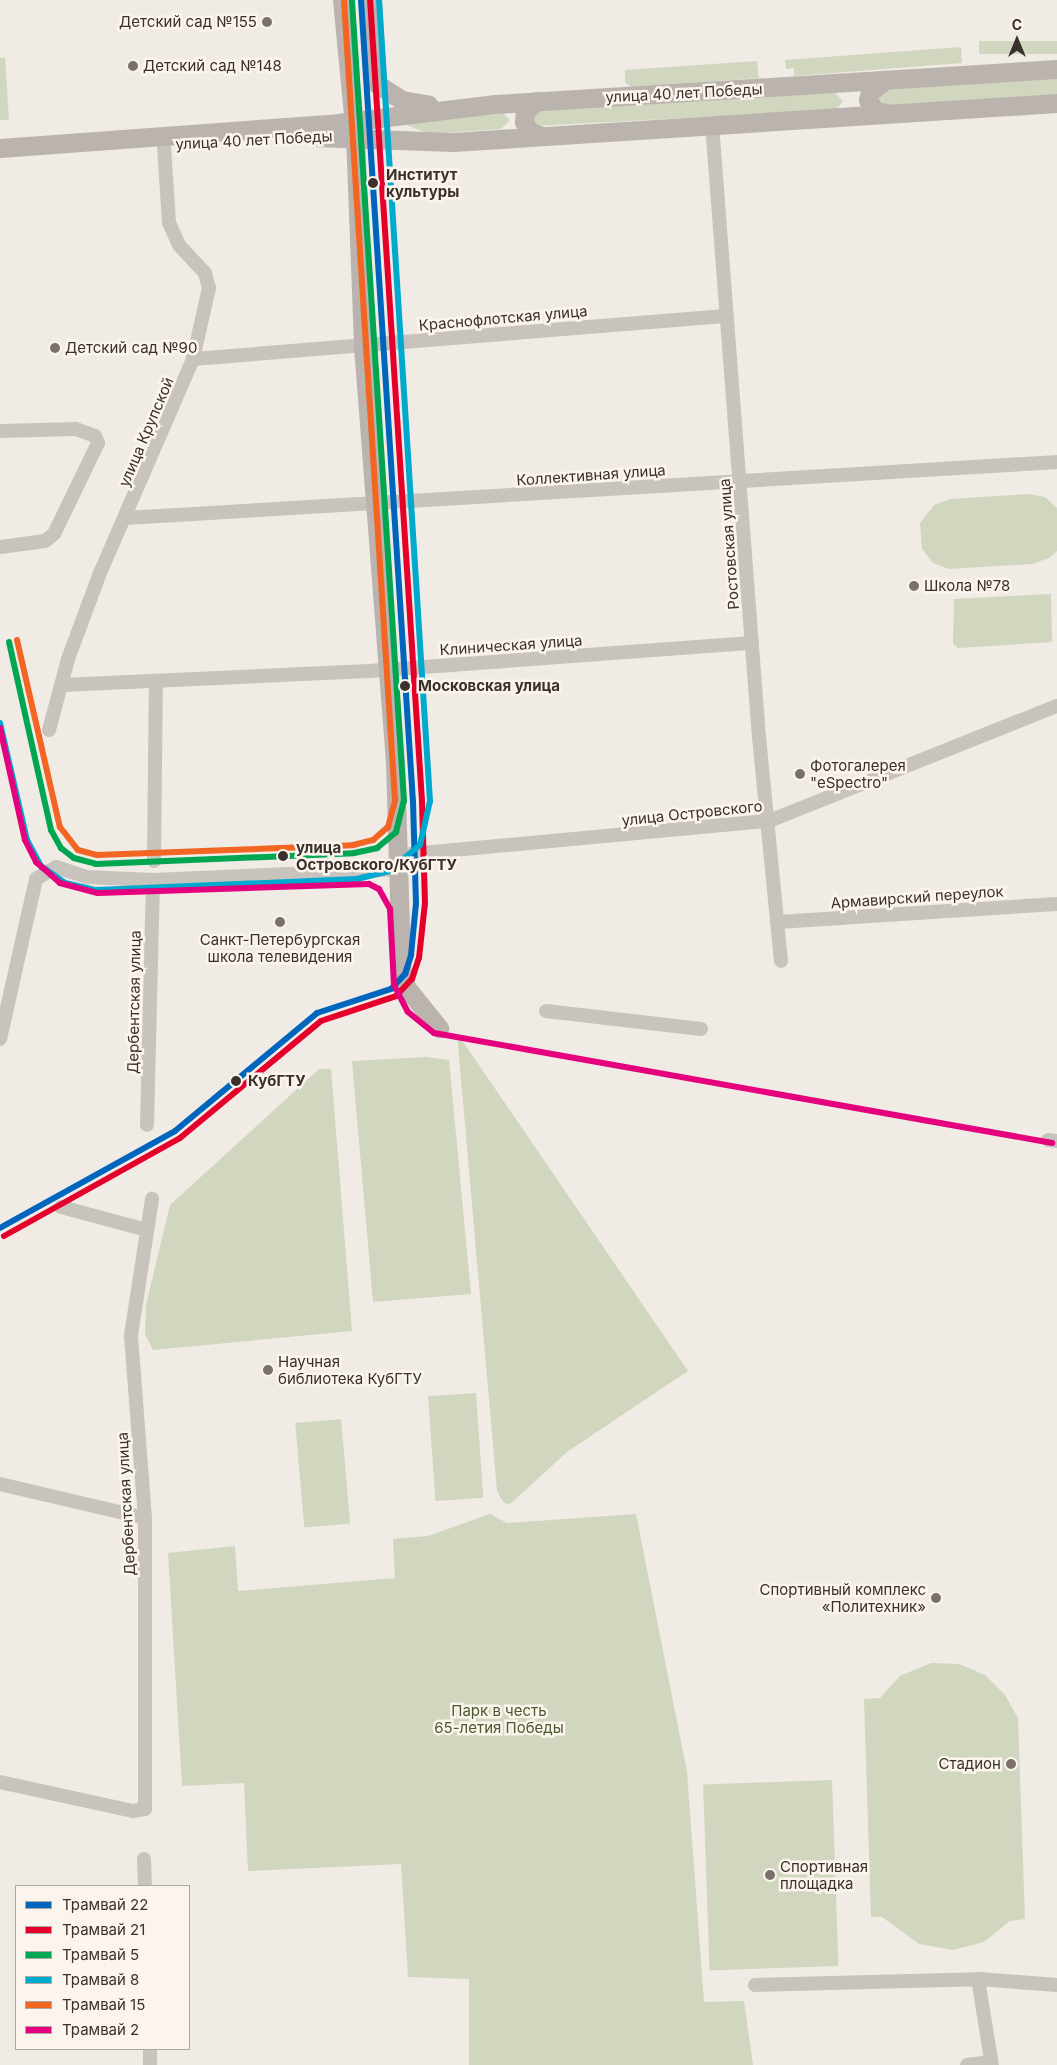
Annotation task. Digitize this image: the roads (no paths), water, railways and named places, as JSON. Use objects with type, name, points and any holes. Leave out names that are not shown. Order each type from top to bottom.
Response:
[{"type":"main road","points":[[342,0],[354,128],[363,346],[388,670],[400,862],[403,976],[425,1016],[439,1028]]},
{"type":"main road","points":[[372,0],[377,84],[413,104],[461,106]]},
{"type":"main road","name":"улица 40 лет Победы","points":[[0,159],[354,128],[461,106],[1057,69]]},
{"type":"main road","points":[[884,81],[870,92],[868,100],[876,111],[886,113]]},
{"type":"main road","points":[[832,84],[851,99],[850,106],[834,117]]},
{"type":"main road","points":[[300,125],[338,111],[349,90]]},
{"type":"main road","points":[[536,101],[525,112],[524,122],[529,131],[539,135]]},
{"type":"main road","name":"улица 40 лет Победы","points":[[0,148],[300,125],[354,128],[422,143],[1057,103]]},
{"type":"street","name":"Ростовская улица","points":[[712,124],[725,316],[741,482],[752,643],[781,961]]},
{"type":"street","name":"улица Крупской","points":[[49,730],[100,572],[126,518],[193,359],[209,288],[205,273],[179,245],[169,224],[164,146]]},
{"type":"street","name":"Краснофлотская улица","points":[[193,359],[725,316]]},
{"type":"street","points":[[0,431],[76,429],[95,436],[98,443],[54,534],[45,541],[0,547]]},
{"type":"street","name":"Коллективная улица","points":[[126,518],[375,506],[1057,462]]},
{"type":"street","name":"Клиническая улица","points":[[62,685],[156,684],[388,670],[752,643]]},
{"type":"street","points":[[154,861],[156,684]]},
{"type":"street","name":"улица Островского","points":[[0,1039],[36,879],[56,867],[87,877],[153,880],[400,862],[769,821],[1057,706]]},
{"type":"street","name":"Дербентская улица","points":[[147,1125],[153,880]]},
{"type":"street","name":"Армавирский переулок","points":[[778,922],[1057,904]]},
{"type":"street","points":[[546,1011],[701,1029]]},
{"type":"street","name":"Дербентская улица","points":[[0,1782],[132,1810],[145,1809],[145,1518],[131,1335],[152,1199]]},
{"type":"street","points":[[61,1207],[99,1221],[147,1230]]},
{"type":"street","points":[[0,1484],[145,1518]]},
{"type":"street","points":[[144,1859],[145,1885]]},
{"type":"street","points":[[755,1985],[978,1979],[1057,1985]]},
{"type":"street","points":[[967,2065],[991,2064],[978,1979]]},
{"type":"street","points":[[150,2050],[150,2065]]},
{"type":"tram line","name":"22","points":[[0,1228],[175,1131],[317,1013],[391,989],[405,974],[411,955],[416,903],[413,802],[361,0]]},
{"type":"tram line","name":"21","points":[[4,1236],[180,1138],[321,1021],[396,996],[412,979],[419,958],[425,903],[422,801],[370,0]]},
{"type":"tram line","name":"8","points":[[0,723],[27,840],[41,866],[65,883],[96,890],[357,879],[389,871],[420,845],[430,801],[379,0]]},
{"type":"tram line","name":"15","points":[[17,640],[60,827],[78,850],[97,855],[353,845],[373,840],[388,827],[395,800],[344,1]]},
{"type":"tram line","name":"5","points":[[9,642],[51,830],[61,848],[74,858],[96,864],[354,853],[377,848],[396,832],[404,801],[352,1]]},
{"type":"tram line","name":"2","points":[[0,728],[25,840],[36,862],[60,883],[98,893],[369,884],[379,889],[390,909],[394,985],[408,1012],[434,1033],[1052,1143]]},
{"type":"place","name":"Детский сад №155","points":[[267,22]]},
{"type":"place","name":"Детский сад №148","points":[[133,66]]},
{"type":"place","name":"Институт культуры","points":[[373,183]]},
{"type":"place","name":"Детский сад №90","points":[[55,348]]},
{"type":"place","name":"Школа №78","points":[[914,586]]},
{"type":"place","name":"Московская улица","points":[[405,686]]},
{"type":"place","name":"Фотогалерея \"eSpectro\"","points":[[800,774]]},
{"type":"place","name":"улица Островского/КубГТУ","points":[[283,856]]},
{"type":"place","name":"Санкт-Петербургская школа телевидения","points":[[280,922]]},
{"type":"place","name":"КубГТУ","points":[[236,1081]]},
{"type":"place","name":"Научная библиотека КубГТУ","points":[[268,1370]]},
{"type":"place","name":"Спортивный комплекс «Политехник»","points":[[936,1598]]},
{"type":"place","name":"Стадион","points":[[1011,1764]]},
{"type":"place","name":"Спортивная площадка","points":[[770,1875]]},
{"type":"park label","name":"Парк в честь 65-летия Победы","points":[[499,1718]]}]
